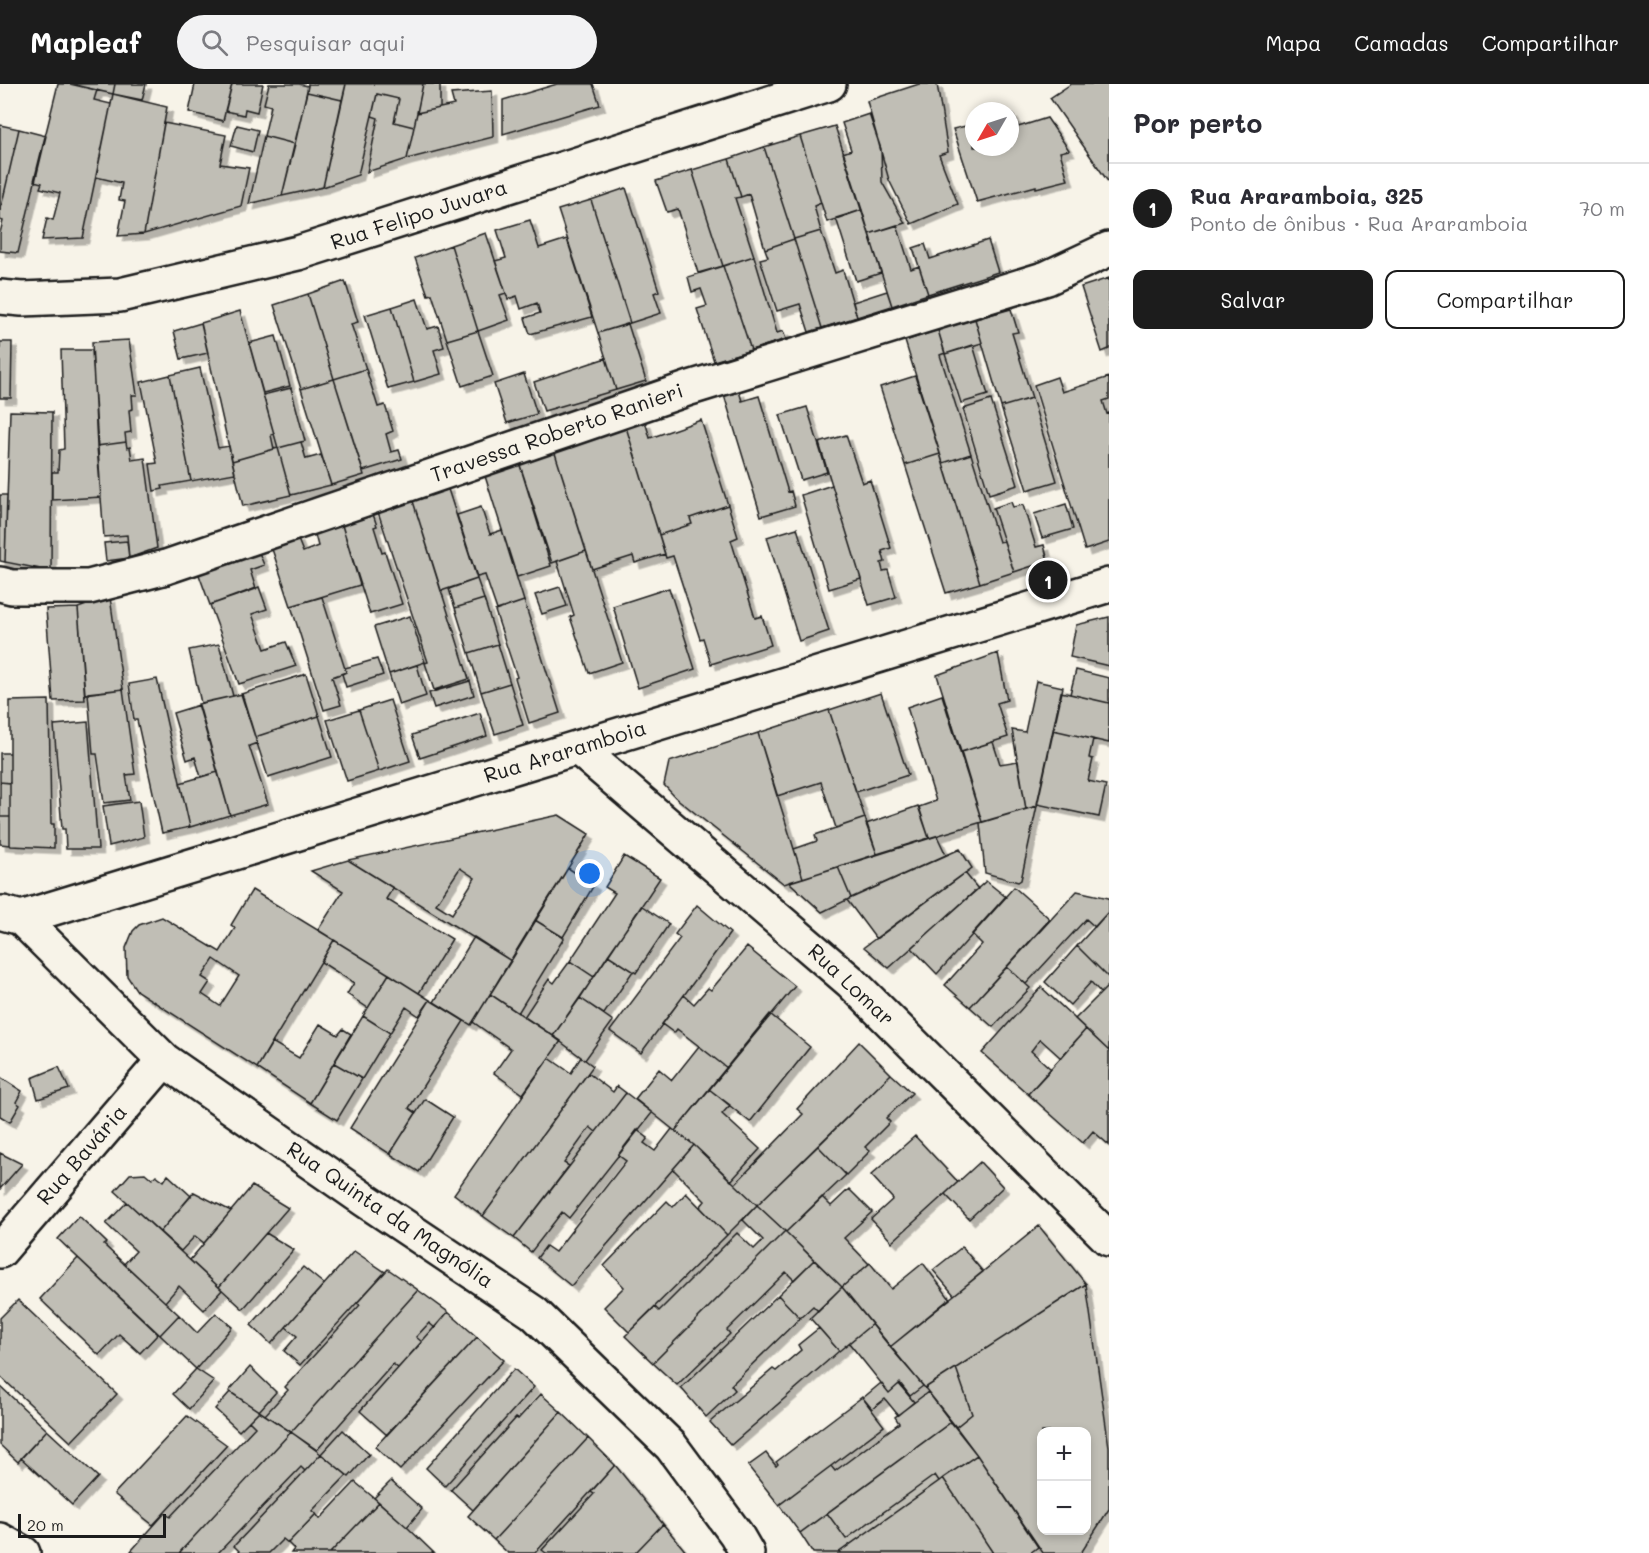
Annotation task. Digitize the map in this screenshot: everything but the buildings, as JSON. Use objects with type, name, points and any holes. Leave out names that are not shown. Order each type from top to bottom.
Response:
[{"type":"street","name":"Rua Felipo Juvara","points":[[0,297],[120,295],[298,253],[829,84]]},
{"type":"street","name":"Travessa Roberto Ranieri","points":[[0,584],[12,587],[89,587],[166,567],[690,388],[1047,278],[1109,249]]},
{"type":"street","name":"Rua Araramboia","points":[[11,915],[578,748],[1109,585]]},
{"type":"street","name":"Rua Lomar","points":[[578,748],[851,982],[1109,1239]]},
{"type":"street","name":"Rua Quinta da Magnólia","points":[[11,915],[164,1060],[375,1207],[534,1313],[670,1446],[736,1534],[747,1553]]},
{"type":"street","name":"Rua Bavária","points":[[0,1251],[164,1060]]},
{"type":"street","points":[[0,1540],[23,1553]]},
{"type":"place","name":"Rua Araramboia, 325","points":[[1048,580]]}]
